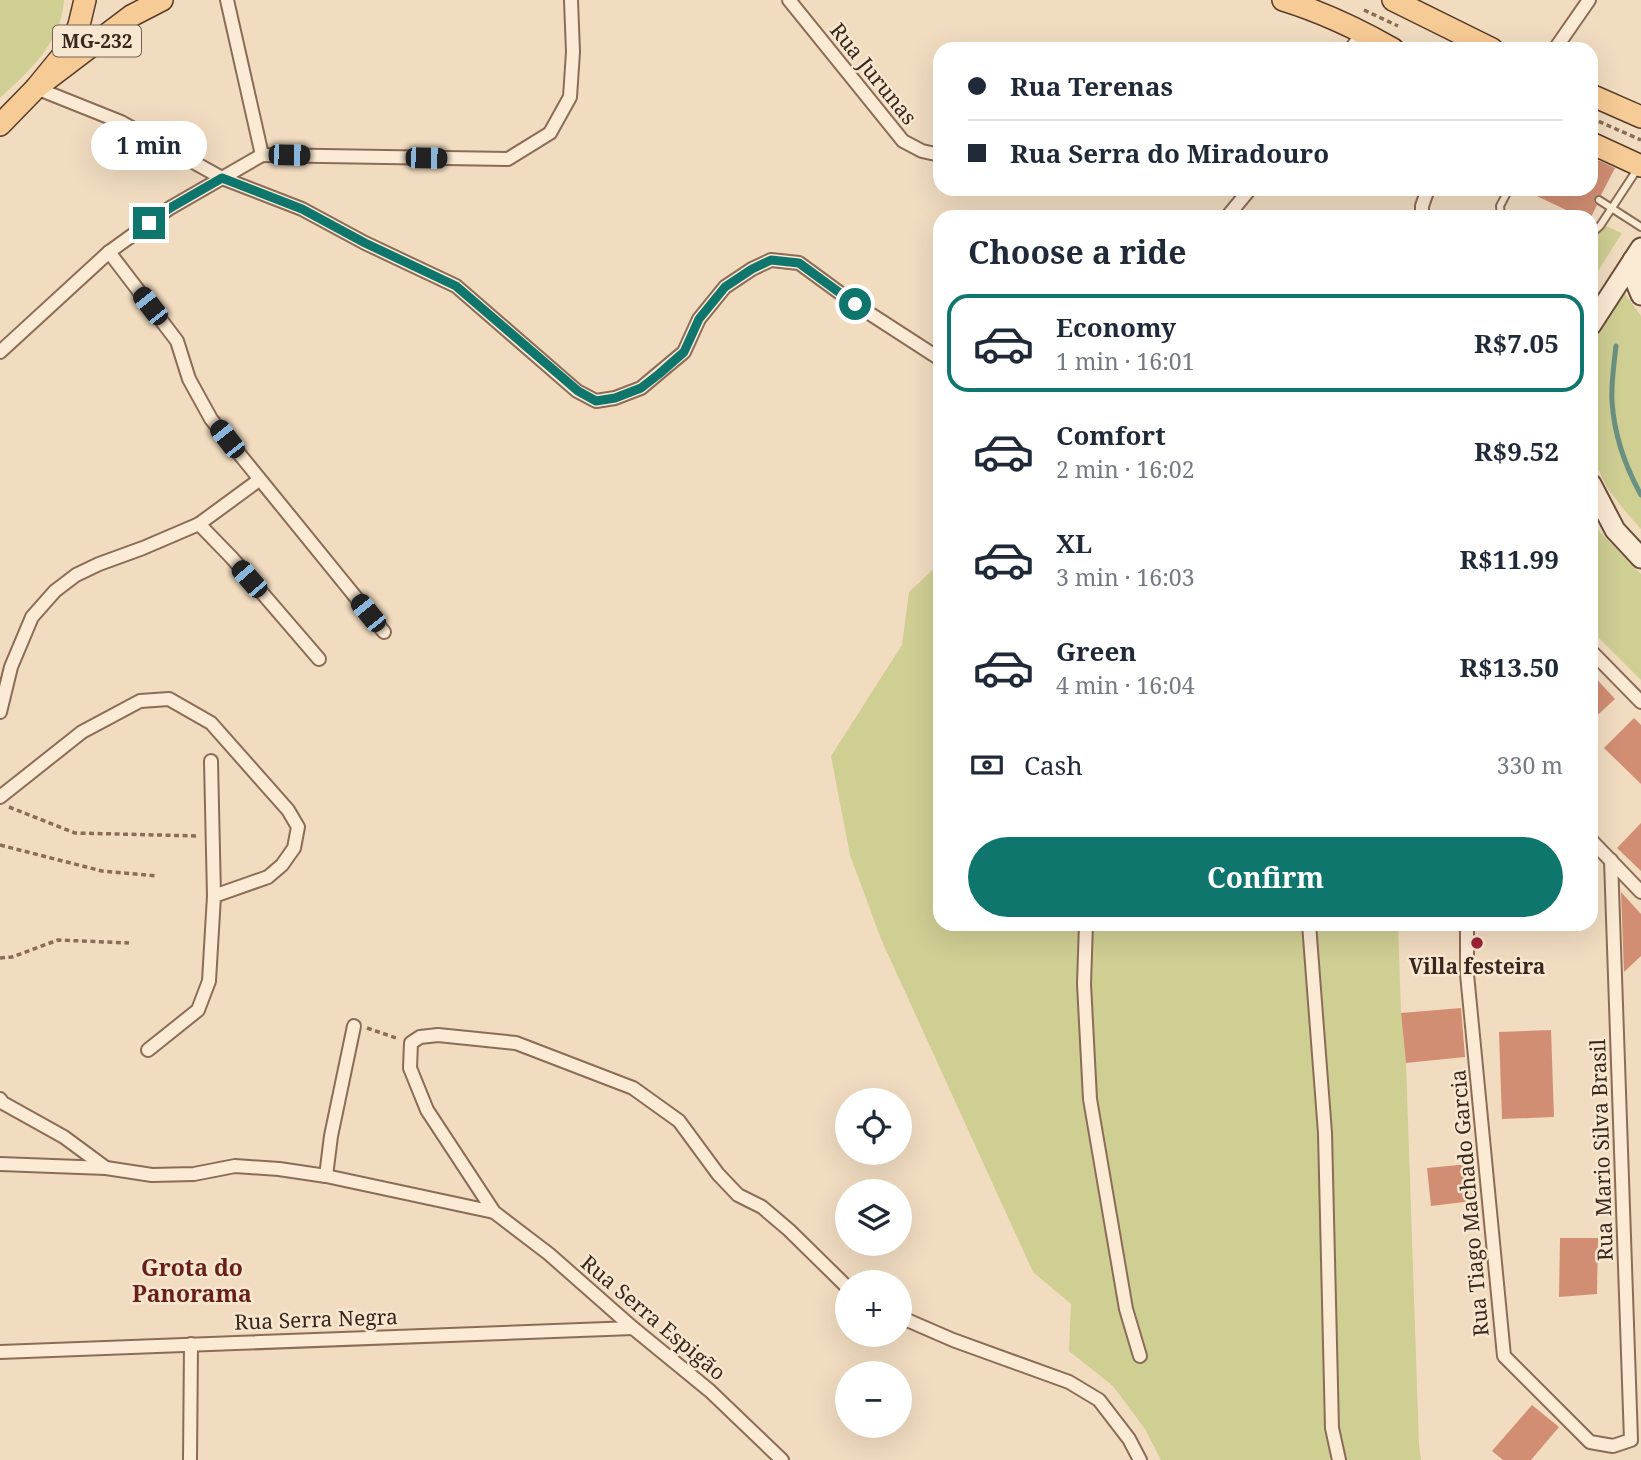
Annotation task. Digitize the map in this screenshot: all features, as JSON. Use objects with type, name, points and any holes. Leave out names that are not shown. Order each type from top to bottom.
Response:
[{"type":"main road","points":[[36,88],[72,44],[85,0]]},
{"type":"main road","name":"MG-232","points":[[0,125],[36,88],[131,16],[162,0]]},
{"type":"main road","points":[[1283,0],[1316,11],[1357,41]]},
{"type":"main road","points":[[1393,0],[1478,42]]},
{"type":"main road","points":[[1598,98],[1641,117]]},
{"type":"main road","points":[[1598,146],[1640,165]]},
{"type":"main road","points":[[1637,254],[1632,273],[1641,295]]},
{"type":"main road","points":[[1598,314],[1637,254]]},
{"type":"main road","points":[[1598,497],[1615,530],[1641,558]]},
{"type":"street","points":[[227,0],[262,155]]},
{"type":"street","points":[[0,352],[109,252],[170,208],[262,155],[508,159],[550,133],[570,97],[572,0]]},
{"type":"street","name":"Rua Jurunas","points":[[789,0],[902,141],[933,153]]},
{"type":"street","points":[[1560,42],[1589,0]]},
{"type":"street","points":[[36,88],[121,122],[222,178],[302,209],[365,243],[456,286],[578,391],[596,401],[615,398],[641,388],[659,374],[684,352],[699,319],[725,287],[771,260],[799,263],[855,304],[933,354]]},
{"type":"street","points":[[1233,210],[1244,196]]},
{"type":"street","points":[[109,252],[177,341],[189,379],[211,419],[384,632]]},
{"type":"street","points":[[0,712],[11,667],[32,617],[55,591],[76,575],[199,524],[259,480]]},
{"type":"street","points":[[199,524],[319,659]]},
{"type":"street","points":[[1598,658],[1641,702]]},
{"type":"street","points":[[0,797],[82,732],[140,701],[169,699],[211,723],[288,810],[298,827],[294,848],[282,865],[268,877],[215,896]]},
{"type":"street","points":[[148,1050],[198,1010],[209,981],[215,896],[211,761]]},
{"type":"street","points":[[1598,847],[1641,892]]},
{"type":"street","name":"Rua Mario Silva Brasil","points":[[1611,860],[1631,1440]]},
{"type":"street","points":[[1086,931],[1084,984],[1090,1099],[1126,1309],[1140,1356]]},
{"type":"street","points":[[1310,931],[1325,1133],[1332,1428],[1339,1460]]},
{"type":"street","name":"Rua Tiago Machado Garcia","points":[[1466,931],[1467,974],[1504,1356],[1590,1442],[1613,1446],[1631,1440]]},
{"type":"street","points":[[326,1176],[331,1136],[354,1026]]},
{"type":"street","points":[[495,1212],[428,1110],[410,1068],[411,1043],[420,1037],[438,1035],[516,1043],[633,1088],[679,1121],[718,1174],[738,1195],[762,1207],[835,1275]]},
{"type":"street","points":[[0,1099],[64,1138],[106,1168]]},
{"type":"street","points":[[0,1164],[106,1168],[152,1175],[194,1174],[235,1166],[279,1169],[326,1176],[495,1212]]},
{"type":"street","name":"Rua Serra Espigão","points":[[495,1212],[549,1254],[710,1391],[782,1460]]},
{"type":"street","points":[[912,1322],[1069,1382],[1099,1400],[1129,1439],[1140,1460]]},
{"type":"street","name":"Rua Serra Negra","points":[[0,1352],[633,1328]]},
{"type":"street","points":[[190,1460],[191,1344]]},
{"type":"lane","points":[[1598,228],[1640,165]]},
{"type":"lane","points":[[1599,200],[1641,227]]},
{"type":"path","points":[[1360,9],[1404,28]]},
{"type":"path","points":[[1598,121],[1641,140]]},
{"type":"path","points":[[0,804],[75,832],[214,836]]},
{"type":"path","points":[[0,845],[102,871],[157,876]]},
{"type":"path","points":[[0,958],[12,957],[58,940],[129,943]]},
{"type":"path","points":[[354,1026],[411,1043]]},
{"type":"shaded area","points":[[0,0],[64,0],[62,15],[50,43],[33,66],[0,98]]},
{"type":"shaded area","points":[[1606,226],[1622,233],[1598,271],[1598,233]]},
{"type":"shaded area","points":[[1623,291],[1641,316],[1641,529],[1607,488],[1598,469],[1598,328]]},
{"type":"shaded area","points":[[1598,529],[1641,574],[1641,680],[1598,637]]},
{"type":"shaded area","points":[[933,570],[933,931],[1398,931],[1421,1460],[1161,1460],[1145,1429],[1113,1386],[1069,1351],[1071,1304],[1033,1272],[881,939],[850,855],[831,756],[902,645],[909,592]]},
{"type":"building","points":[[1598,160],[1615,168],[1601,195],[1598,195]]},
{"type":"building","points":[[1537,196],[1596,196],[1594,210],[1566,210]]},
{"type":"building","points":[[1598,681],[1615,699],[1598,715]]},
{"type":"building","points":[[1634,718],[1641,725],[1641,784],[1604,748]]},
{"type":"building","points":[[1641,823],[1641,871],[1617,848]]},
{"type":"building","points":[[1621,892],[1641,914],[1641,956],[1624,972]]},
{"type":"building","points":[[1461,1008],[1465,1057],[1406,1063],[1401,1013]]},
{"type":"building","points":[[1551,1030],[1554,1117],[1502,1119],[1499,1032]]},
{"type":"building","points":[[1469,1164],[1472,1201],[1431,1206],[1427,1168]]},
{"type":"building","points":[[1560,1238],[1598,1238],[1597,1294],[1559,1297]]},
{"type":"building","points":[[1532,1405],[1559,1427],[1531,1460],[1503,1460],[1492,1451]]},
{"type":"waterway","points":[[1616,346],[1612,394],[1615,426],[1625,461],[1641,495]]},
{"type":"place","name":"Villa festeira","points":[[1477,943]]},
{"type":"district","name":"Grota do Panorama","points":[[192,1281]]},
{"type":"route","points":[[149,223],[222,178],[302,209],[365,243],[456,286],[578,391],[596,401],[615,398],[641,388],[659,374],[684,352],[699,319],[725,287],[771,260],[799,263],[855,304]]}]
